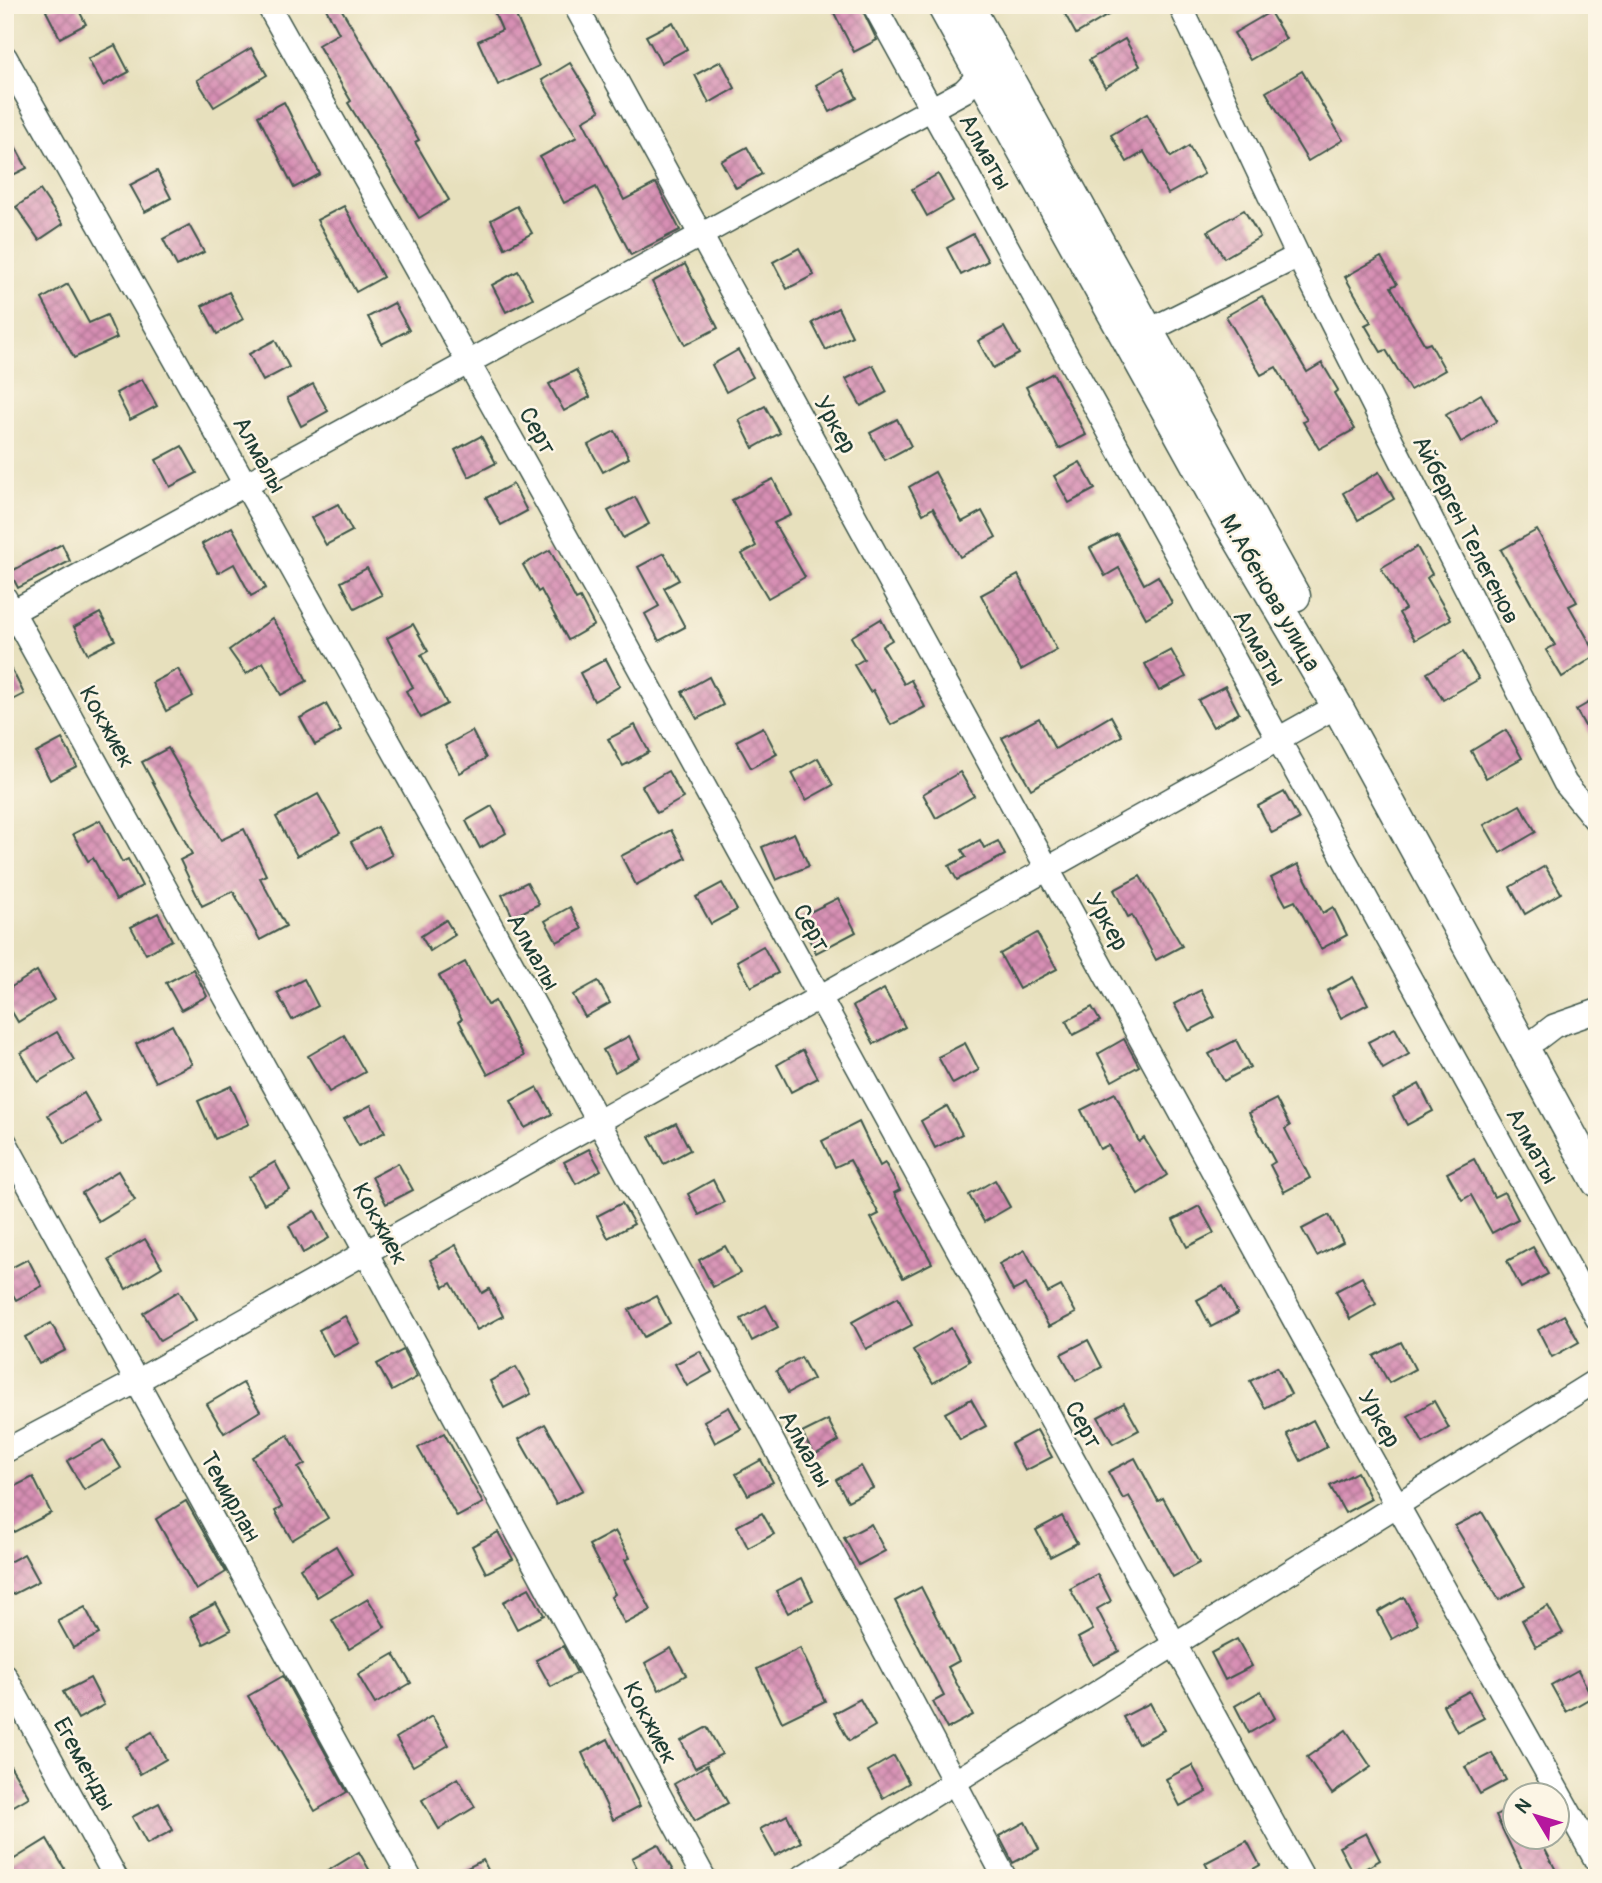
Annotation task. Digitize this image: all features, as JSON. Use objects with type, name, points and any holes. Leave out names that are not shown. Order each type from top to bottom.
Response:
[{"type":"main road","name":"М.Абенова улица","points":[[942,5],[1220,506],[1337,706],[1597,1182]]},
{"type":"main road","name":"М.Абенова улица","points":[[968,5],[1597,1146]]},
{"type":"street","name":"Серт","points":[[268,5],[1303,1878]]},
{"type":"street","name":"Уркер","points":[[575,5],[1397,1505],[1597,1862]]},
{"type":"street","name":"Алматы","points":[[874,5],[1597,1318]]},
{"type":"street","name":"Айберген Телегенов","points":[[1180,5],[1298,256],[1565,783],[1597,822]]},
{"type":"street","name":"Алмалы","points":[[5,57],[246,485],[597,1123],[1005,1878]]},
{"type":"street","points":[[8,609],[246,485],[964,91],[981,72]]},
{"type":"street","points":[[1148,331],[1298,256]]},
{"type":"street","name":"Кокжиек","points":[[8,609],[366,1252],[704,1878]]},
{"type":"street","points":[[5,1451],[136,1381],[1337,706]]},
{"type":"street","points":[[1537,1039],[1555,1026],[1597,1011]]},
{"type":"street","name":"Темирлан","points":[[5,1142],[410,1878]]},
{"type":"street","points":[[800,1878],[1597,1380]]},
{"type":"street","name":"Егеменды","points":[[5,1676],[116,1878]]},
{"type":"building","points":[[56,5],[76,5],[86,24],[60,38],[46,11]]},
{"type":"building","points":[[324,5],[339,5],[419,140],[415,142],[449,200],[419,218],[348,103],[351,101],[318,45],[339,33]]},
{"type":"building","points":[[491,5],[511,5],[539,66],[498,85],[478,41],[502,30]]},
{"type":"building","points":[[830,5],[860,5],[877,40],[854,52]]},
{"type":"building","points":[[1060,5],[1125,5],[1076,34]]},
{"type":"building","points":[[1270,12],[1286,39],[1250,60],[1234,33]]},
{"type":"building","points":[[673,22],[687,49],[661,63],[646,36]]},
{"type":"building","points":[[1125,39],[1140,66],[1105,87],[1089,60]]},
{"type":"building","points":[[115,45],[129,72],[103,86],[88,59]]},
{"type":"building","points":[[251,48],[267,75],[214,107],[197,80]]},
{"type":"building","points":[[721,61],[735,88],[709,103],[695,75]]},
{"type":"building","points":[[570,63],[600,111],[583,121],[624,200],[656,183],[680,230],[631,255],[596,187],[564,203],[540,157],[577,137],[542,80]]},
{"type":"building","points":[[842,70],[857,98],[830,112],[816,85]]},
{"type":"building","points":[[1302,71],[1343,140],[1308,161],[1266,92]]},
{"type":"building","points":[[284,102],[320,174],[294,188],[258,116]]},
{"type":"building","points":[[1147,114],[1171,157],[1189,146],[1204,174],[1168,194],[1144,152],[1127,162],[1111,135]]},
{"type":"building","points":[[5,127],[27,168],[5,179]]},
{"type":"building","points":[[747,147],[762,174],[736,188],[721,161]]},
{"type":"building","points":[[157,171],[171,198],[145,212],[130,185]]},
{"type":"building","points":[[938,174],[953,201],[927,216],[912,189]]},
{"type":"building","points":[[40,190],[63,224],[39,240],[16,207]]},
{"type":"building","points":[[344,206],[383,277],[356,292],[317,220]]},
{"type":"building","points":[[517,206],[532,233],[505,248],[491,220]]},
{"type":"building","points":[[1244,210],[1260,237],[1224,258],[1208,231]]},
{"type":"building","points":[[189,225],[204,252],[177,266],[163,239]]},
{"type":"building","points":[[973,234],[988,261],[961,275],[947,248]]},
{"type":"building","points":[[799,248],[814,275],[787,289],[773,262]]},
{"type":"building","points":[[1381,257],[1397,284],[1391,287],[1425,345],[1430,343],[1445,370],[1410,390],[1386,350],[1381,352],[1365,325],[1371,322],[1345,277]]},
{"type":"building","points":[[685,264],[718,328],[685,345],[652,282]]},
{"type":"building","points":[[518,271],[533,298],[506,312],[492,285]]},
{"type":"building","points":[[68,284],[89,323],[107,315],[117,338],[74,358],[42,299]]},
{"type":"building","points":[[229,292],[243,319],[217,334],[202,306]]},
{"type":"building","points":[[1262,296],[1307,372],[1322,363],[1338,390],[1334,393],[1355,429],[1319,449],[1303,422],[1307,420],[1276,367],[1261,375],[1226,316]]},
{"type":"building","points":[[394,303],[409,330],[382,344],[368,317]]},
{"type":"building","points":[[838,308],[852,336],[826,350],[812,323]]},
{"type":"building","points":[[1004,327],[1019,354],[993,368],[978,341]]},
{"type":"building","points":[[275,340],[289,367],[263,381],[249,354]]},
{"type":"building","points":[[738,350],[753,377],[726,392],[712,365]]},
{"type":"building","points":[[873,365],[887,392],[861,406],[846,379]]},
{"type":"building","points":[[576,370],[590,397],[564,411],[549,384]]},
{"type":"building","points":[[1053,373],[1086,435],[1059,449],[1026,387]]},
{"type":"building","points":[[142,379],[157,406],[130,420],[116,393]]},
{"type":"building","points":[[313,384],[328,411],[301,426],[287,398]]},
{"type":"building","points":[[1481,394],[1497,421],[1461,442],[1446,415]]},
{"type":"building","points":[[765,406],[780,433],[753,448],[739,420]]},
{"type":"building","points":[[897,419],[911,446],[885,460],[870,433]]},
{"type":"building","points":[[615,431],[629,458],[603,472],[588,445]]},
{"type":"building","points":[[481,436],[496,463],[469,477],[455,450]]},
{"type":"building","points":[[182,446],[197,473],[170,487],[156,460]]},
{"type":"building","points":[[1080,462],[1095,489],[1069,503],[1054,476]]},
{"type":"building","points":[[935,472],[962,522],[982,511],[996,537],[960,557],[933,508],[923,514],[909,487]]},
{"type":"building","points":[[1379,472],[1394,499],[1358,520],[1343,493]]},
{"type":"building","points":[[773,479],[791,515],[774,523],[805,577],[768,598],[742,554],[756,546],[732,500]]},
{"type":"building","points":[[513,484],[527,511],[501,525],[486,498]]},
{"type":"building","points":[[635,497],[649,524],[623,538],[608,511]]},
{"type":"building","points":[[338,504],[352,531],[326,545],[311,518]]},
{"type":"building","points":[[232,527],[266,588],[251,596],[234,564],[218,573],[202,544]]},
{"type":"building","points":[[1537,530],[1577,602],[1569,606],[1597,655],[1562,677],[1546,650],[1555,645],[1501,550]]},
{"type":"building","points":[[1117,534],[1144,584],[1158,576],[1172,603],[1146,618],[1119,568],[1105,576],[1090,548]]},
{"type":"building","points":[[62,544],[70,561],[18,588],[10,572]]},
{"type":"building","points":[[1417,547],[1432,574],[1427,578],[1451,619],[1415,640],[1399,613],[1405,609],[1381,568]]},
{"type":"building","points":[[550,550],[576,600],[580,598],[594,625],[568,640],[541,590],[538,592],[523,565]]},
{"type":"building","points":[[664,553],[679,580],[664,588],[685,627],[659,641],[645,614],[659,606],[638,567]]},
{"type":"building","points":[[367,568],[382,595],[355,609],[341,582]]},
{"type":"building","points":[[1018,575],[1057,650],[1021,670],[981,595]]},
{"type":"building","points":[[100,613],[115,640],[88,654],[74,627]]},
{"type":"building","points":[[272,619],[289,643],[307,681],[281,695],[263,662],[246,674],[229,650]]},
{"type":"building","points":[[881,619],[892,640],[882,646],[904,684],[911,680],[925,707],[891,725],[873,690],[870,692],[854,665],[864,659],[851,637]]},
{"type":"building","points":[[413,624],[428,651],[421,655],[447,704],[421,718],[406,691],[413,687],[387,638]]},
{"type":"building","points":[[1171,650],[1186,677],[1159,691],[1145,664]]},
{"type":"building","points":[[1463,652],[1479,679],[1443,700],[1427,673]]},
{"type":"building","points":[[5,655],[24,694],[5,704]]},
{"type":"building","points":[[606,659],[620,686],[594,701],[580,673]]},
{"type":"building","points":[[178,669],[193,696],[166,711],[152,683]]},
{"type":"building","points":[[709,677],[723,705],[697,719],[682,692]]},
{"type":"building","points":[[1225,686],[1239,713],[1213,727],[1198,700]]},
{"type":"building","points":[[1597,698],[1597,747],[1576,710]]},
{"type":"building","points":[[326,704],[341,731],[315,745],[300,718]]},
{"type":"building","points":[[1111,716],[1122,736],[1031,789],[1002,738],[1039,718],[1055,749]]},
{"type":"building","points":[[635,725],[649,752],[623,766],[608,739]]},
{"type":"building","points":[[763,727],[777,754],[751,768],[736,741]]},
{"type":"building","points":[[1506,730],[1522,758],[1486,778],[1471,751]]},
{"type":"building","points":[[472,731],[486,758],[460,773],[445,746]]},
{"type":"building","points":[[62,739],[77,766],[50,780],[36,753]]},
{"type":"building","points":[[168,748],[221,840],[244,829],[266,875],[260,878],[286,926],[260,940],[233,891],[202,906],[180,860],[192,854],[142,762]]},
{"type":"building","points":[[818,758],[833,785],[806,800],[792,773]]},
{"type":"building","points":[[668,771],[683,798],[657,813],[642,786]]},
{"type":"building","points":[[960,772],[974,796],[936,818],[923,794]]},
{"type":"building","points":[[1284,792],[1299,819],[1272,833],[1258,806]]},
{"type":"building","points":[[318,794],[340,833],[297,856],[276,817]]},
{"type":"building","points":[[1520,805],[1536,832],[1500,853],[1484,825]]},
{"type":"building","points":[[492,806],[506,833],[480,848],[466,821]]},
{"type":"building","points":[[100,820],[122,862],[128,859],[142,886],[116,900],[93,858],[88,861],[73,834]]},
{"type":"building","points":[[378,827],[392,855],[366,869],[351,842]]},
{"type":"building","points":[[671,830],[686,858],[636,885],[621,856]]},
{"type":"building","points":[[794,833],[809,866],[776,880],[762,847]]},
{"type":"building","points":[[980,840],[984,848],[998,841],[1005,855],[957,880],[949,866],[966,857],[962,850]]},
{"type":"building","points":[[1298,864],[1323,913],[1333,907],[1347,935],[1321,949],[1295,901],[1286,905],[1271,878]]},
{"type":"building","points":[[1545,866],[1561,893],[1525,914],[1510,887]]},
{"type":"building","points":[[1140,876],[1182,946],[1156,960],[1132,915],[1128,917],[1114,890]]},
{"type":"building","points":[[527,882],[539,904],[513,917],[502,895]]},
{"type":"building","points":[[722,883],[737,910],[711,924],[696,897]]},
{"type":"building","points":[[838,898],[856,932],[816,953],[798,918]]},
{"type":"building","points":[[570,907],[582,929],[557,942],[545,921]]},
{"type":"building","points":[[158,913],[172,940],[146,954],[131,927]]},
{"type":"building","points":[[446,920],[455,935],[430,951],[421,936]]},
{"type":"building","points":[[1037,933],[1057,969],[1019,989],[1000,954]]},
{"type":"building","points":[[763,946],[778,973],[751,987],[737,961]]},
{"type":"building","points":[[465,962],[488,1005],[495,1001],[524,1056],[488,1075],[439,976]]},
{"type":"building","points":[[193,969],[207,996],[181,1010],[166,983]]},
{"type":"building","points":[[37,971],[54,1000],[18,1022],[5,1000],[5,991]]},
{"type":"building","points":[[1353,977],[1368,1004],[1341,1018],[1327,991]]},
{"type":"building","points":[[304,979],[318,1006],[292,1020],[277,993]]},
{"type":"building","points":[[598,981],[610,1003],[585,1017],[573,995]]},
{"type":"building","points":[[884,989],[905,1027],[874,1044],[853,1006]]},
{"type":"building","points":[[1201,990],[1215,1017],[1189,1031],[1174,1004]]},
{"type":"building","points":[[1092,1007],[1100,1021],[1073,1035],[1066,1021]]},
{"type":"building","points":[[172,1025],[192,1064],[156,1082],[136,1044]]},
{"type":"building","points":[[1395,1028],[1409,1054],[1383,1069],[1368,1042]]},
{"type":"building","points":[[57,1032],[74,1060],[38,1082],[21,1053]]},
{"type":"building","points":[[344,1035],[365,1072],[329,1092],[308,1056]]},
{"type":"building","points":[[629,1036],[640,1058],[615,1072],[603,1050]]},
{"type":"building","points":[[1124,1039],[1139,1066],[1112,1081],[1098,1054]]},
{"type":"building","points":[[1236,1040],[1250,1067],[1224,1081],[1209,1054]]},
{"type":"building","points":[[965,1043],[979,1070],[953,1084],[938,1057]]},
{"type":"building","points":[[803,1050],[818,1078],[791,1092],[777,1065]]},
{"type":"building","points":[[1419,1084],[1433,1111],[1407,1125],[1393,1098]]},
{"type":"building","points":[[231,1086],[249,1124],[215,1139],[198,1101]]},
{"type":"building","points":[[537,1087],[552,1114],[525,1128],[511,1101]]},
{"type":"building","points":[[84,1093],[101,1122],[65,1143],[48,1115]]},
{"type":"building","points":[[1115,1093],[1139,1142],[1144,1138],[1167,1175],[1138,1194],[1108,1145],[1100,1149],[1081,1110]]},
{"type":"building","points":[[1276,1099],[1290,1126],[1285,1129],[1310,1178],[1284,1192],[1270,1165],[1275,1162],[1249,1113]]},
{"type":"building","points":[[371,1105],[385,1132],[359,1146],[344,1119]]},
{"type":"building","points":[[947,1106],[962,1134],[935,1148],[921,1121]]},
{"type":"building","points":[[859,1122],[880,1166],[885,1163],[900,1190],[894,1193],[932,1263],[903,1278],[871,1218],[879,1214],[850,1160],[835,1167],[822,1141]]},
{"type":"building","points":[[676,1123],[690,1150],[664,1164],[649,1137]]},
{"type":"building","points":[[589,1149],[601,1170],[576,1184],[564,1162]]},
{"type":"building","points":[[1474,1159],[1494,1197],[1504,1192],[1518,1219],[1492,1233],[1471,1195],[1462,1200],[1447,1173]]},
{"type":"building","points":[[275,1162],[290,1190],[264,1204],[249,1177]]},
{"type":"building","points":[[398,1163],[413,1190],[386,1204],[372,1177]]},
{"type":"building","points":[[118,1171],[135,1200],[99,1222],[82,1193]]},
{"type":"building","points":[[713,1180],[724,1202],[699,1215],[688,1194]]},
{"type":"building","points":[[995,1180],[1010,1207],[984,1222],[969,1195]]},
{"type":"building","points":[[622,1203],[634,1224],[608,1238],[597,1216]]},
{"type":"building","points":[[1199,1206],[1214,1233],[1187,1247],[1173,1220]]},
{"type":"building","points":[[315,1211],[329,1238],[303,1253],[289,1226]]},
{"type":"building","points":[[1329,1215],[1343,1242],[1317,1256],[1302,1229]]},
{"type":"building","points":[[145,1239],[162,1267],[126,1289],[109,1260]]},
{"type":"building","points":[[456,1245],[482,1293],[489,1289],[503,1316],[477,1330],[451,1283],[444,1287],[430,1260]]},
{"type":"building","points":[[725,1246],[740,1273],[713,1287],[699,1260]]},
{"type":"building","points":[[1533,1247],[1548,1274],[1521,1288],[1507,1261]]},
{"type":"building","points":[[1025,1250],[1048,1293],[1061,1286],[1076,1313],[1049,1327],[1026,1284],[1013,1291],[999,1264]]},
{"type":"building","points":[[28,1259],[42,1286],[16,1300],[5,1280],[5,1271]]},
{"type":"building","points":[[1362,1277],[1376,1304],[1350,1319],[1336,1291]]},
{"type":"building","points":[[1223,1286],[1238,1313],[1211,1327],[1197,1300]]},
{"type":"building","points":[[179,1291],[196,1320],[160,1341],[143,1313]]},
{"type":"building","points":[[656,1296],[670,1323],[644,1337],[629,1310]]},
{"type":"building","points":[[898,1297],[912,1325],[866,1349],[852,1322]]},
{"type":"building","points":[[766,1305],[778,1327],[752,1341],[741,1319]]},
{"type":"building","points":[[1564,1315],[1579,1342],[1552,1357],[1538,1330]]},
{"type":"building","points":[[345,1316],[360,1343],[333,1357],[319,1330]]},
{"type":"building","points":[[51,1323],[66,1350],[39,1364],[25,1337]]},
{"type":"building","points":[[951,1328],[970,1361],[933,1383],[913,1350]]},
{"type":"building","points":[[1088,1340],[1102,1367],[1076,1381],[1061,1354]]},
{"type":"building","points":[[1401,1342],[1415,1369],[1389,1383],[1374,1356]]},
{"type":"building","points":[[403,1350],[417,1377],[392,1391],[377,1364]]},
{"type":"building","points":[[700,1351],[712,1372],[687,1386],[675,1364]]},
{"type":"building","points":[[801,1357],[813,1379],[788,1393],[776,1371]]},
{"type":"building","points":[[516,1367],[531,1394],[504,1408],[490,1381]]},
{"type":"building","points":[[1277,1367],[1291,1394],[1265,1408],[1250,1381]]},
{"type":"building","points":[[243,1383],[260,1411],[224,1433],[207,1404]]},
{"type":"building","points":[[971,1399],[986,1426],[960,1440],[945,1413]]},
{"type":"building","points":[[1434,1401],[1449,1428],[1423,1443],[1408,1416]]},
{"type":"building","points":[[1124,1403],[1139,1430],[1113,1444],[1098,1417]]},
{"type":"building","points":[[729,1407],[741,1429],[715,1443],[704,1421]]},
{"type":"building","points":[[828,1420],[839,1441],[814,1455],[802,1433]]},
{"type":"building","points":[[1313,1420],[1327,1447],[1301,1461],[1287,1434]]},
{"type":"building","points":[[545,1424],[583,1490],[556,1504],[519,1439]]},
{"type":"building","points":[[1037,1430],[1052,1457],[1025,1471],[1011,1444]]},
{"type":"building","points":[[444,1433],[483,1503],[457,1517],[418,1448]]},
{"type":"building","points":[[288,1435],[305,1464],[298,1468],[328,1518],[292,1540],[275,1511],[282,1507],[252,1457]]},
{"type":"building","points":[[104,1440],[121,1468],[84,1490],[67,1461]]},
{"type":"building","points":[[1135,1458],[1158,1501],[1163,1498],[1199,1563],[1173,1577],[1129,1496],[1123,1499],[1108,1472]]},
{"type":"building","points":[[761,1460],[773,1482],[748,1495],[736,1474]]},
{"type":"building","points":[[861,1466],[873,1488],[848,1501],[836,1480]]},
{"type":"building","points":[[1357,1472],[1371,1499],[1345,1513],[1330,1486]]},
{"type":"building","points":[[33,1477],[51,1513],[14,1532],[5,1516],[5,1491]]},
{"type":"building","points":[[186,1501],[226,1572],[196,1590],[156,1519]]},
{"type":"building","points":[[1482,1512],[1525,1586],[1499,1600],[1455,1526]]},
{"type":"building","points":[[762,1513],[774,1534],[748,1548],[737,1526]]},
{"type":"building","points":[[1062,1516],[1077,1543],[1050,1557],[1036,1530]]},
{"type":"building","points":[[871,1524],[885,1551],[859,1565],[844,1538]]},
{"type":"building","points":[[615,1531],[630,1558],[625,1560],[651,1610],[625,1624],[611,1597],[615,1594],[589,1545]]},
{"type":"building","points":[[498,1532],[513,1559],[486,1573],[472,1546]]},
{"type":"building","points":[[336,1546],[353,1575],[317,1597],[300,1568]]},
{"type":"building","points":[[24,1554],[39,1581],[12,1595],[5,1581],[5,1564]]},
{"type":"building","points":[[1097,1574],[1111,1601],[1097,1609],[1119,1651],[1093,1665],[1078,1638],[1093,1630],[1070,1589]]},
{"type":"building","points":[[802,1578],[813,1600],[788,1613],[776,1591]]},
{"type":"building","points":[[921,1587],[959,1661],[948,1667],[973,1715],[947,1729],[933,1702],[944,1696],[895,1601]]},
{"type":"building","points":[[529,1588],[544,1615],[517,1629],[503,1602]]},
{"type":"building","points":[[1404,1597],[1418,1624],[1392,1639],[1378,1612]]},
{"type":"building","points":[[368,1599],[385,1627],[349,1649],[332,1620]]},
{"type":"building","points":[[216,1603],[231,1630],[204,1644],[190,1617]]},
{"type":"building","points":[[1548,1606],[1563,1633],[1536,1647],[1522,1620]]},
{"type":"building","points":[[85,1607],[99,1634],[73,1648],[58,1621]]},
{"type":"building","points":[[1237,1639],[1252,1666],[1225,1680],[1211,1653]]},
{"type":"building","points":[[563,1646],[577,1673],[551,1687],[536,1660]]},
{"type":"building","points":[[671,1648],[686,1675],[659,1690],[645,1663]]},
{"type":"building","points":[[800,1648],[825,1701],[782,1722],[757,1669]]},
{"type":"building","points":[[394,1654],[411,1683],[375,1704],[358,1675]]},
{"type":"building","points":[[1578,1670],[1592,1697],[1566,1712],[1551,1685]]},
{"type":"building","points":[[283,1676],[347,1792],[315,1811],[248,1696]]},
{"type":"building","points":[[90,1678],[104,1705],[78,1719],[63,1692]]},
{"type":"building","points":[[1261,1691],[1275,1718],[1249,1733],[1235,1706]]},
{"type":"building","points":[[1469,1691],[1484,1718],[1457,1732],[1443,1705]]},
{"type":"building","points":[[860,1699],[875,1726],[849,1741],[834,1713]]},
{"type":"building","points":[[1150,1703],[1164,1730],[1138,1744],[1123,1717]]},
{"type":"building","points":[[432,1716],[449,1745],[413,1766],[396,1738]]},
{"type":"building","points":[[707,1727],[722,1754],[695,1768],[681,1741]]},
{"type":"building","points":[[1346,1730],[1371,1767],[1332,1794],[1307,1757]]},
{"type":"building","points":[[152,1732],[166,1759],[140,1774],[126,1747]]},
{"type":"building","points":[[608,1739],[640,1806],[613,1820],[582,1753]]},
{"type":"building","points":[[1492,1753],[1506,1780],[1480,1794],[1465,1767]]},
{"type":"building","points":[[894,1756],[909,1783],[883,1798],[868,1771]]},
{"type":"building","points":[[5,1757],[29,1797],[5,1811]]},
{"type":"building","points":[[707,1765],[728,1803],[695,1821],[674,1784]]},
{"type":"building","points":[[1192,1765],[1207,1792],[1180,1806],[1166,1779]]},
{"type":"building","points":[[458,1778],[475,1807],[439,1829],[422,1800]]},
{"type":"building","points":[[159,1803],[173,1830],[147,1844],[132,1817]]},
{"type":"building","points":[[787,1815],[801,1842],[775,1856],[760,1829]]},
{"type":"building","points":[[1025,1822],[1039,1849],[1013,1863],[999,1836]]},
{"type":"building","points":[[1366,1833],[1380,1860],[1354,1875],[1339,1847]]},
{"type":"building","points":[[47,1839],[70,1878],[16,1878],[8,1863]]},
{"type":"building","points":[[1247,1841],[1260,1865],[1237,1878],[1213,1878],[1205,1863]]},
{"type":"building","points":[[658,1844],[673,1871],[661,1878],[642,1878],[632,1858]]},
{"type":"building","points":[[359,1852],[374,1878],[316,1878]]},
{"type":"building","points":[[1513,1852],[1546,1852],[1560,1878],[1526,1878]]},
{"type":"building","points":[[483,1860],[492,1878],[447,1878]]}]
